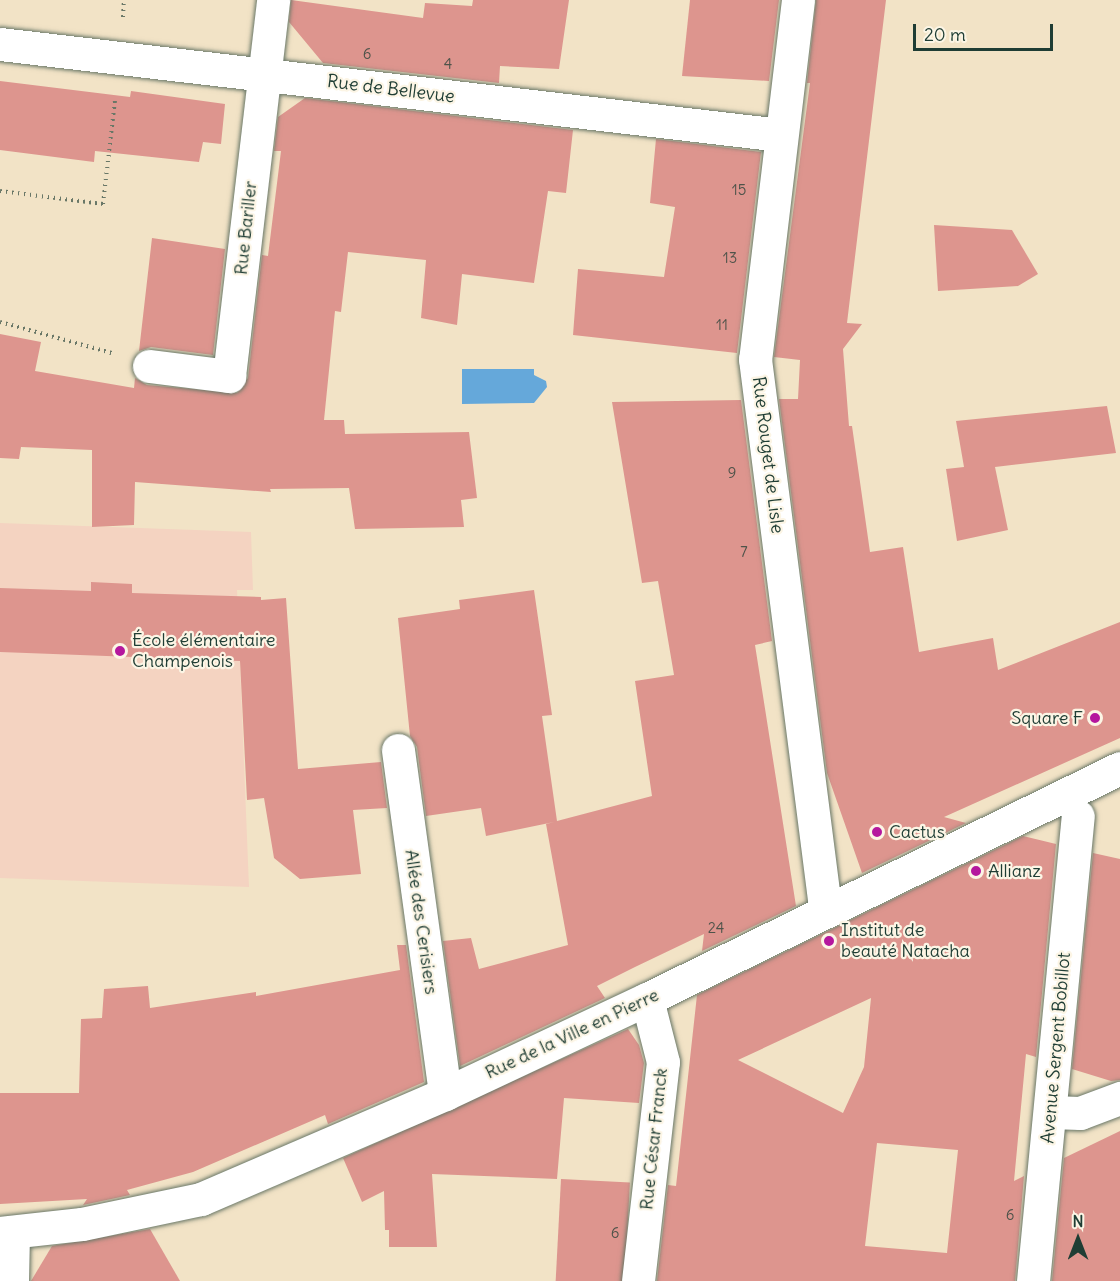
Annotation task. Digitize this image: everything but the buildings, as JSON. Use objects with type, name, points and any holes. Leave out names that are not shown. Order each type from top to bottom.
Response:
[{"type":"street","name":"Rue Bariller","points":[[149,366],[229,376],[273,0]]},
{"type":"street","name":"Rue Rouget de Lisle","points":[[798,0],[755,359],[824,899],[830,909]]},
{"type":"street","name":"Rue de Bellevue","points":[[0,44],[119,60],[263,74],[781,135]]},
{"type":"street","name":"Allée des Cerisiers","points":[[398,750],[444,1094]]},
{"type":"street","name":"Rue de la Ville en Pierre","points":[[7,1232],[82,1224],[201,1199],[444,1094],[647,999],[1120,768]]},
{"type":"street","name":"Avenue Sergent Bobillot","points":[[1033,1281],[1078,816]]},
{"type":"street","name":"Rue César Franck","points":[[638,1281],[663,1062],[647,999]]},
{"type":"street","points":[[1050,1112],[1080,1113],[1120,1098]]},
{"type":"street","points":[[7,1232],[12,1281]]},
{"type":"path","points":[[0,191],[103,204],[124,0]]},
{"type":"path","points":[[0,322],[149,366]]},
{"type":"shaded area","name":"École élémentaire Champenois","points":[[0,523],[251,532],[253,590],[237,590],[249,887],[0,878]]},
{"type":"water","points":[[462,369],[534,369],[534,375],[546,381],[547,387],[534,403],[462,404]]},
{"type":"place","name":"École élémentaire Champenois","points":[[120,651]]},
{"type":"place","name":"Square F","points":[[1095,718]]},
{"type":"place","name":"Cactus","points":[[877,832]]},
{"type":"place","name":"Allianz","points":[[976,871]]},
{"type":"place","name":"Institut de beauté Natacha","points":[[829,941]]}]
